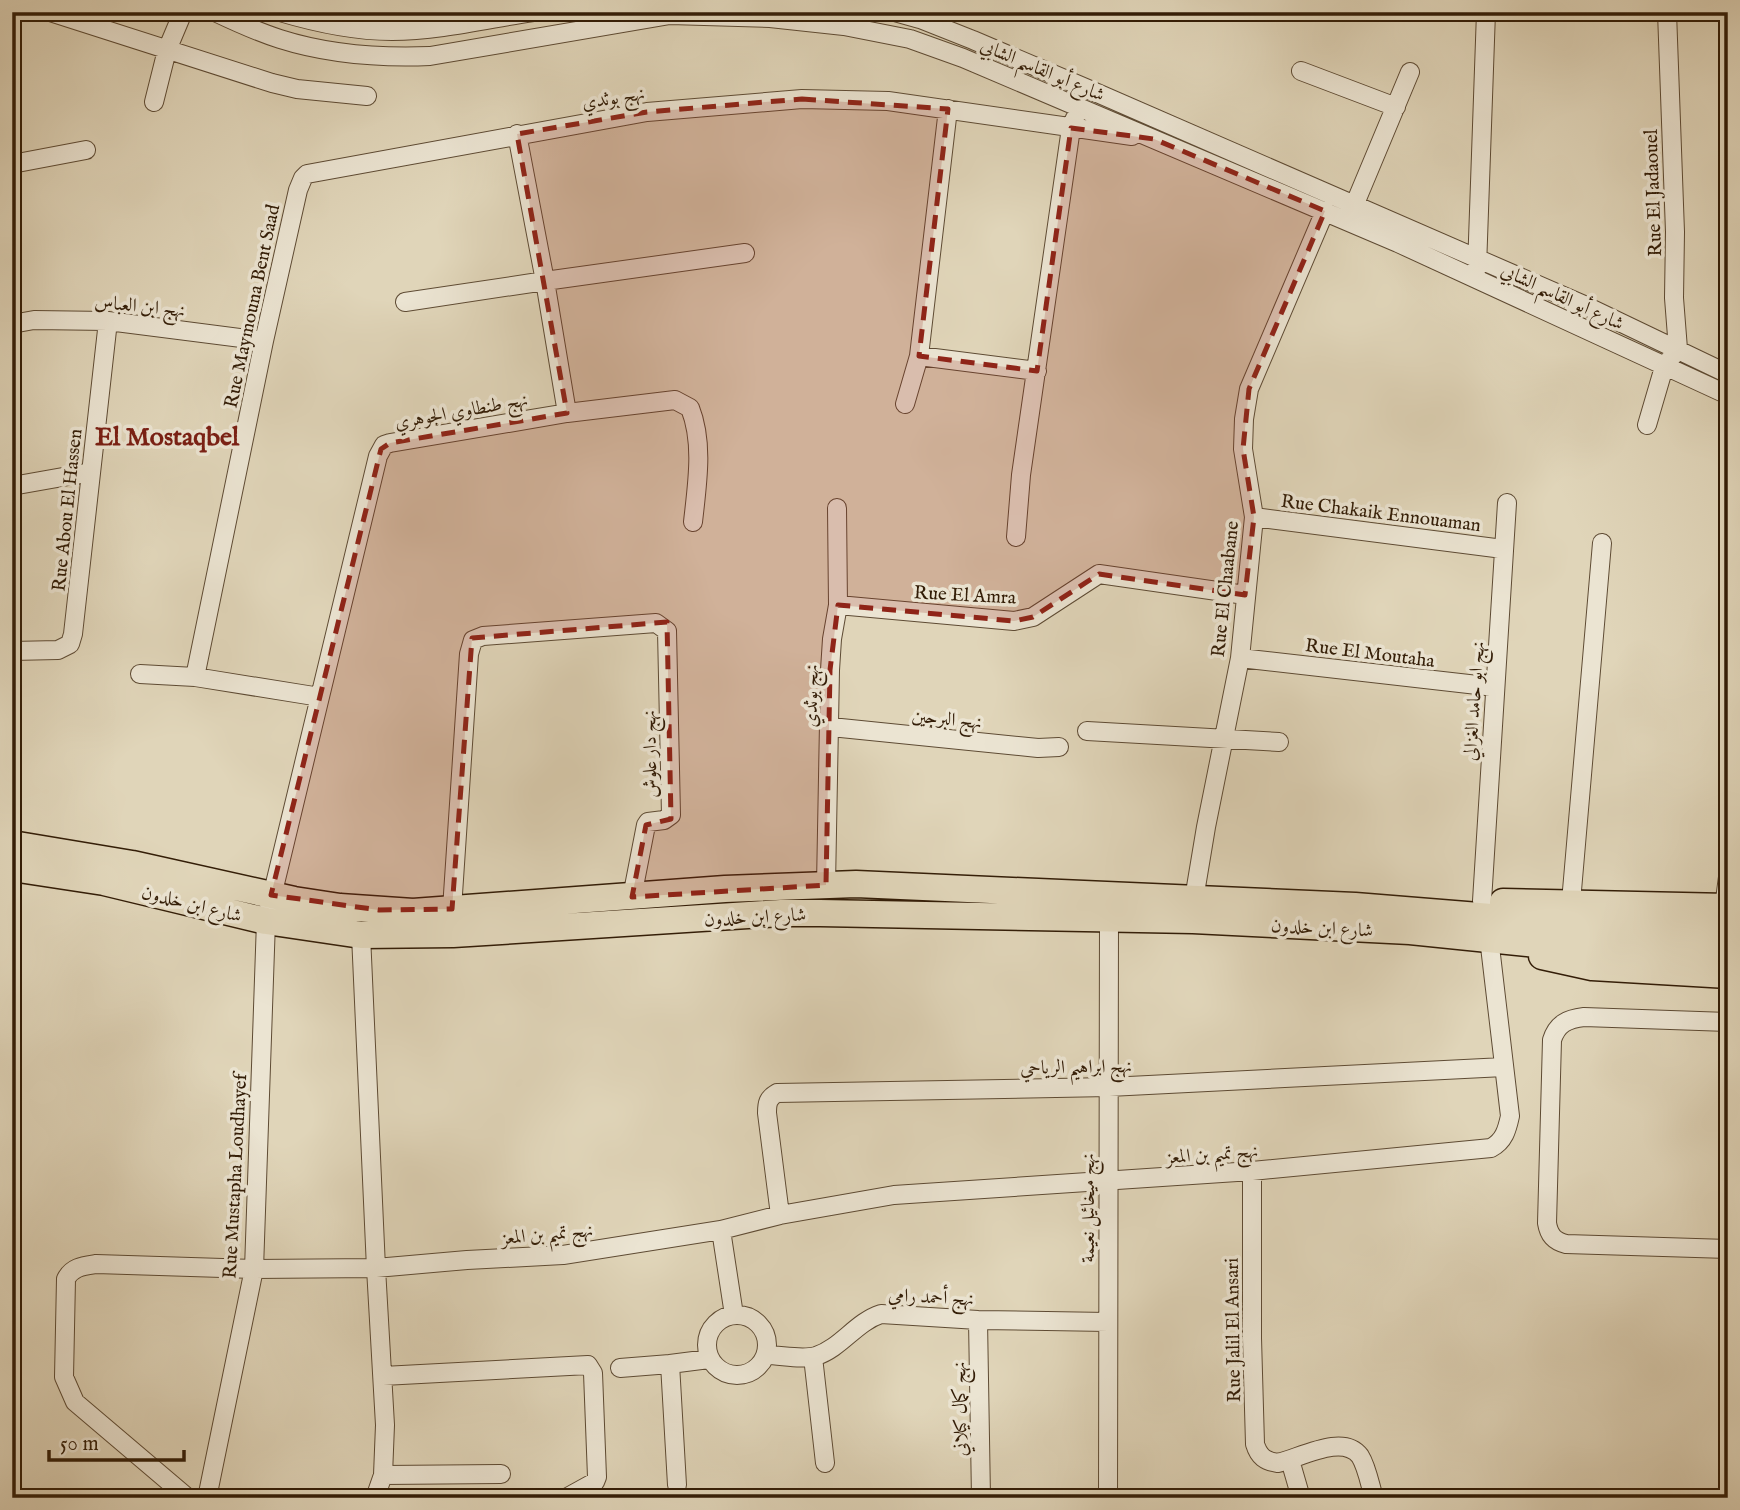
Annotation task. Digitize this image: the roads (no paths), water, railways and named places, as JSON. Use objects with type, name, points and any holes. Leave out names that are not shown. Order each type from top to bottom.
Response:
[{"type":"highway","name":"شارع ابن خلدون","points":[[12,844],[111,860],[362,935],[453,934],[781,913],[1109,918],[1314,926],[1496,940]]},
{"type":"highway","name":"شارع ابن خلدون","points":[[12,868],[268,908],[340,907],[413,912],[725,890],[898,884],[1411,910]]},
{"type":"highway","points":[[1411,910],[1482,901],[1571,902],[1727,914]]},
{"type":"highway","points":[[1411,910],[1579,923],[1727,914]]},
{"type":"highway","points":[[1496,940],[1728,952]]},
{"type":"highway","points":[[1496,940],[1543,956],[1592,967],[1728,975]]},
{"type":"street","points":[[50,12],[297,89],[367,96]]},
{"type":"street","points":[[154,102],[167,50],[183,12]]},
{"type":"street","name":"شارع أبو القاسم الشابي","points":[[215,12],[280,39],[352,53],[397,57],[430,56],[679,14],[769,18],[844,26],[909,39],[962,58],[1325,211],[1728,396]]},
{"type":"street","points":[[280,12],[340,28],[394,31],[533,12]]},
{"type":"street","name":"شارع أبو القاسم الشابي","points":[[895,12],[920,15],[1479,260],[1728,374]]},
{"type":"street","points":[[1475,279],[1479,260],[1486,12]]},
{"type":"street","name":"Rue El Jadaouel","points":[[1667,12],[1675,232],[1674,298],[1678,349]]},
{"type":"street","points":[[1301,71],[1396,107]]},
{"type":"street","points":[[1354,205],[1410,72]]},
{"type":"street","points":[[1016,537],[1021,475],[1071,128],[1088,89]]},
{"type":"street","name":"نهج بوثدي","points":[[298,190],[307,174],[517,134],[647,111],[802,99],[888,101],[1154,139]]},
{"type":"street","points":[[905,404],[919,356],[948,109]]},
{"type":"street","points":[[517,134],[567,413],[675,400],[690,408],[698,456],[693,522]]},
{"type":"street","points":[[12,164],[86,150]]},
{"type":"street","name":"Rue Maymouna Bent Saad","points":[[195,677],[298,190]]},
{"type":"street","name":"Rue El Chaabane","points":[[1194,899],[1240,657],[1254,517],[1243,449],[1244,419],[1250,389],[1325,211]]},
{"type":"street","points":[[405,302],[745,253]]},
{"type":"street","name":"نهج ابن العباس","points":[[12,324],[34,320],[108,321],[264,341]]},
{"type":"street","name":"Rue Abou El Hassen","points":[[12,651],[58,650],[70,644],[108,321]]},
{"type":"street","points":[[1647,425],[1664,367],[1678,349]]},
{"type":"street","points":[[919,356],[1037,371]]},
{"type":"street","name":"نهج طنطاوي الجوهري","points":[[268,908],[378,456],[384,445],[567,413]]},
{"type":"street","points":[[12,486],[91,472]]},
{"type":"street","name":"نهج ابو حامد الغزالي","points":[[1482,901],[1507,503]]},
{"type":"street","name":"نهج بوثدي","points":[[826,885],[832,639],[838,605],[837,508]]},
{"type":"street","name":"Rue Chakaik Ennouaman","points":[[1254,517],[1503,549]]},
{"type":"street","points":[[1571,902],[1602,543]]},
{"type":"street","name":"Rue El Amra","points":[[838,605],[1014,621],[1033,617],[1099,574],[1245,595]]},
{"type":"street","name":"نهج دار علوش","points":[[452,909],[468,668],[473,640],[483,636],[656,623],[667,631],[671,815],[646,825],[632,897]]},
{"type":"street","name":"Rue El Moutaha","points":[[1240,657],[1495,687]]},
{"type":"street","points":[[140,674],[195,677],[320,697]]},
{"type":"street","name":"نهج البرجين","points":[[831,727],[1038,748],[1059,747]]},
{"type":"street","points":[[1087,731],[1279,742]]},
{"type":"street","points":[[1727,914],[1728,877]]},
{"type":"street","name":"Rue Mustapha Loudhayef","points":[[207,1498],[254,1269],[268,908]]},
{"type":"street","name":"نهج ميخائيل نعيمة","points":[[1108,1498],[1109,918]]},
{"type":"street","points":[[362,935],[385,1425],[383,1475],[375,1498]]},
{"type":"street","name":"نهج تميم بن المعز","points":[[188,1498],[75,1402],[64,1377],[66,1279],[70,1272],[81,1266],[96,1264],[254,1269],[376,1268],[564,1255],[721,1230],[780,1215],[894,1195],[1252,1171],[1491,1148],[1499,1143],[1510,1116],[1496,940]]},
{"type":"street","points":[[1728,1022],[1584,1017],[1568,1020],[1555,1031],[1552,1040],[1546,1223],[1554,1239],[1566,1244],[1728,1249]]},
{"type":"street","name":"نهج ابراهيم الرياحي","points":[[780,1215],[766,1113],[766,1104],[770,1097],[777,1093],[1109,1087],[1504,1067]]},
{"type":"street","name":"Rue Jalil El Ansari","points":[[1252,1171],[1255,1444],[1262,1458],[1270,1462],[1290,1460]]},
{"type":"street","points":[[721,1230],[734,1315]]},
{"type":"street","name":"نهج أحمد رامي","points":[[813,1357],[828,1351],[869,1319],[881,1314],[978,1320],[1108,1322]]},
{"type":"street","points":[[746,1316],[764,1331],[766,1355],[751,1373],[739,1376],[727,1374],[717,1369],[709,1359],[707,1336],[722,1318],[746,1316]]},
{"type":"street","name":"نهج كمال كيلاني","points":[[978,1320],[981,1498]]},
{"type":"street","points":[[766,1355],[813,1357],[825,1463]]},
{"type":"street","points":[[620,1368],[709,1359]]},
{"type":"street","points":[[670,1364],[677,1485]]},
{"type":"street","points":[[383,1376],[588,1365],[593,1373],[597,1477],[595,1482],[566,1498]]},
{"type":"street","points":[[1301,1498],[1290,1460],[1334,1446],[1346,1447],[1360,1457],[1374,1498]]},
{"type":"street","points":[[383,1475],[501,1474]]},
{"type":"district","name":"El Mostaqbel","points":[[167,436]]}]
